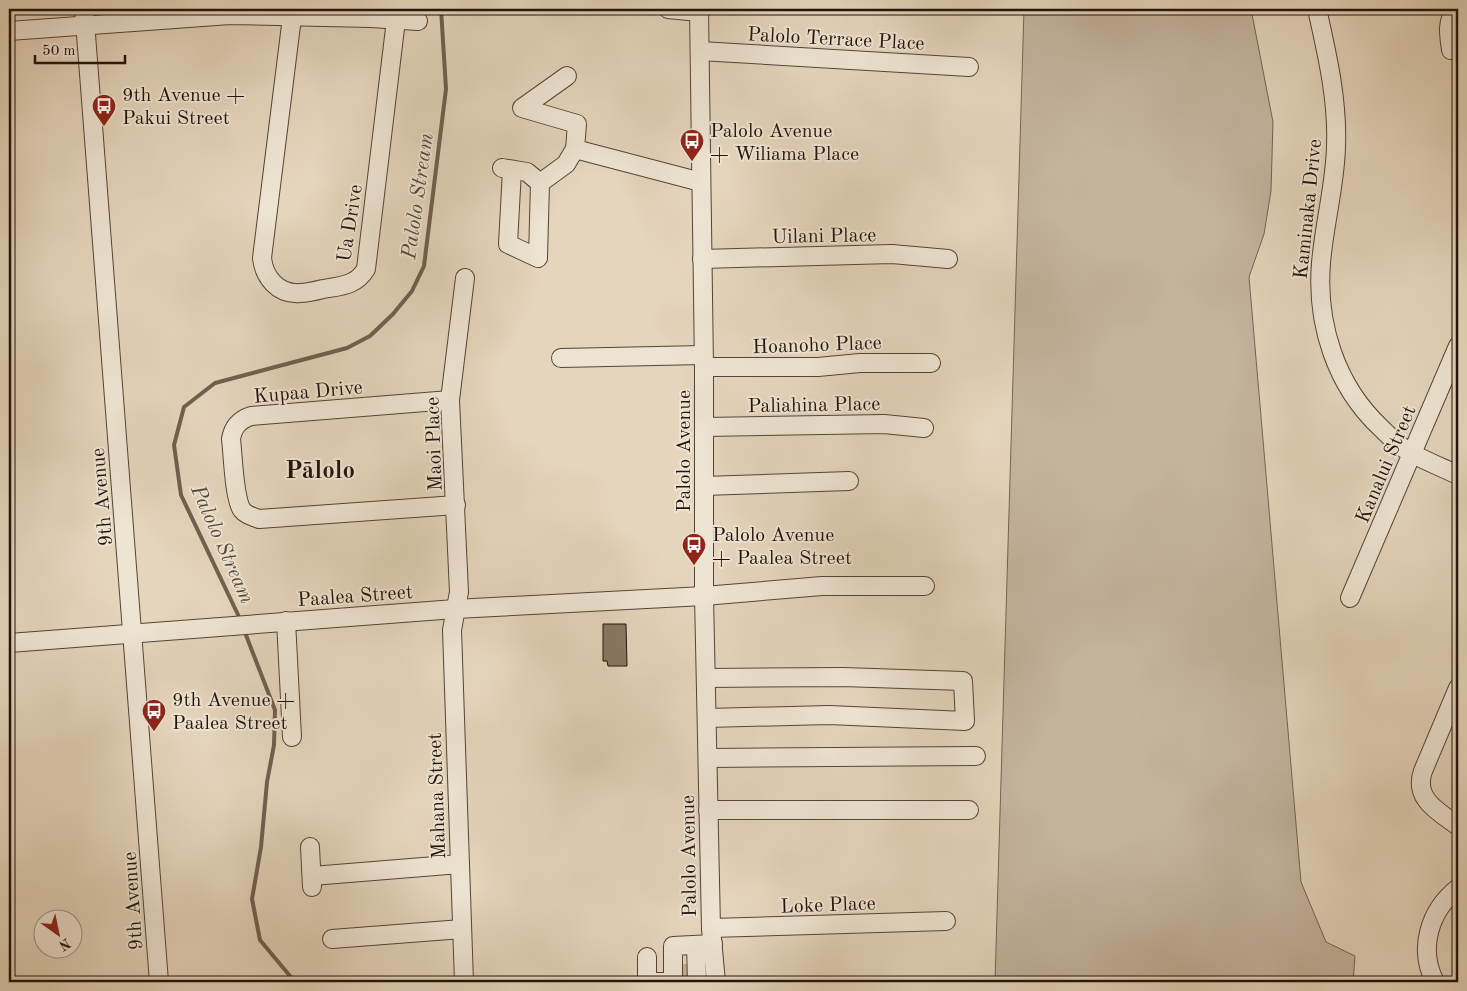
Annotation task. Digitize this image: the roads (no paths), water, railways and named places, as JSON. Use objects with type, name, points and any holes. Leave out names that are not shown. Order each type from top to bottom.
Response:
[{"type":"street","points":[[668,9],[699,10]]},
{"type":"street","name":"Kaminaka Drive","points":[[1317,9],[1336,106],[1336,148],[1321,264],[1320,292],[1323,320],[1330,347],[1340,373],[1354,398],[1372,420],[1392,439],[1413,454],[1458,474]]},
{"type":"street","points":[[1451,50],[1448,26],[1456,9]]},
{"type":"street","name":"Palolo Avenue","points":[[699,10],[704,361],[704,596],[708,758],[708,810],[701,941],[716,982]]},
{"type":"street","points":[[9,31],[84,17],[231,12],[292,17],[371,18],[418,21]]},
{"type":"street","name":"9th Avenue","points":[[84,17],[159,982]]},
{"type":"street","name":"Ua Drive","points":[[292,17],[262,258],[263,267],[268,279],[280,289],[299,294],[354,282],[361,277],[366,269],[396,20]]},
{"type":"street","name":"Palolo Terrace Place","points":[[700,51],[969,67]]},
{"type":"street","points":[[540,184],[566,164],[575,149],[577,124],[522,108],[567,76]]},
{"type":"street","points":[[575,149],[701,182]]},
{"type":"street","points":[[507,169],[526,172],[540,184],[538,258],[508,244],[507,169]]},
{"type":"street","name":"Uilani Place","points":[[702,258],[892,254],[948,260]]},
{"type":"street","name":"Maoi Place","points":[[455,609],[460,592],[450,400],[464,278]]},
{"type":"street","name":"Kanalui Street","points":[[1350,598],[1458,346]]},
{"type":"street","name":"Hoanoho Place","points":[[561,358],[704,361],[818,367],[860,363],[931,362]]},
{"type":"street","name":"Kupaa Drive","points":[[450,400],[251,416],[243,418],[237,424],[233,431],[232,439],[238,501],[246,513],[253,518],[456,505]]},
{"type":"street","name":"Paliahina Place","points":[[704,427],[884,424],[924,428]]},
{"type":"street","points":[[704,486],[849,481]]},
{"type":"street","name":"Paalea Street","points":[[9,643],[455,609],[704,596],[822,586],[925,586]]},
{"type":"street","name":"Mahana Street","points":[[455,609],[452,630],[464,982]]},
{"type":"street","points":[[286,621],[292,737]]},
{"type":"street","points":[[706,678],[843,676],[963,680],[965,721],[829,715],[707,718]]},
{"type":"street","points":[[1458,690],[1424,771],[1421,785],[1428,803],[1458,826]]},
{"type":"street","points":[[708,758],[976,756]]},
{"type":"street","points":[[708,810],[969,810]]},
{"type":"street","points":[[310,847],[312,881],[460,864]]},
{"type":"street","points":[[1423,982],[1427,943],[1432,921],[1443,902],[1458,888]]},
{"type":"street","name":"Loke Place","points":[[701,941],[946,921]]},
{"type":"street","points":[[332,939],[462,929]]},
{"type":"street","points":[[681,978],[701,941]]},
{"type":"street","points":[[681,978],[673,946],[701,941]]},
{"type":"street","points":[[1427,955],[1435,982]]},
{"type":"street","points":[[647,957],[647,982],[681,978]]},
{"type":"waterway","name":"Palolo Stream","points":[[241,621],[181,495],[174,445],[184,407],[215,383],[347,348],[370,336],[393,314],[412,291],[424,266],[446,89],[441,9]]},
{"type":"waterway","name":"Palolo Stream","points":[[244,630],[275,710],[274,745],[267,782],[261,847],[252,899],[260,940],[295,982]]},
{"type":"tunnel","points":[[683,964],[683,977]]},
{"type":"place","name":"9th Avenue + Pakui Street","points":[[104,127]]},
{"type":"place","name":"Palolo Avenue + Wiliama Place","points":[[692,162]]},
{"type":"place","name":"Palolo Avenue + Paalea Street","points":[[694,566]]},
{"type":"place","name":"9th Avenue + Paalea Street","points":[[154,732]]},
{"type":"district","name":"Pālolo","points":[[320,469]]}]
